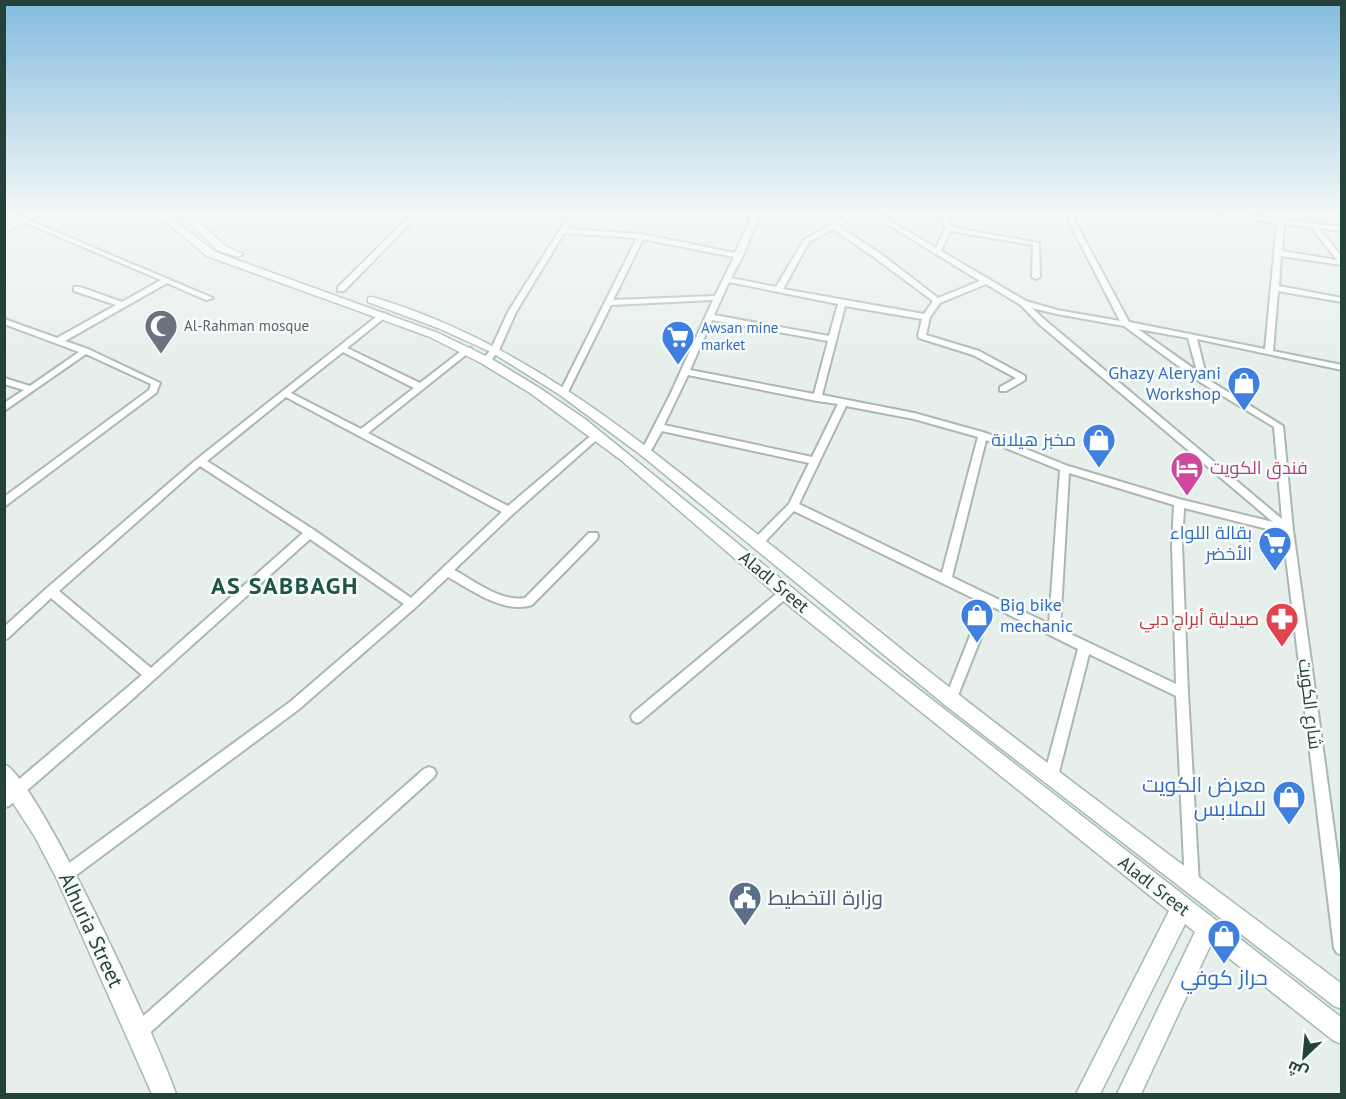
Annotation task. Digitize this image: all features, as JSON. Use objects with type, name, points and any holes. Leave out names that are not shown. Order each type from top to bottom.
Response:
[{"type":"street","points":[[132,265],[209,298]]},
{"type":"street","name":"Aladl Sreet","points":[[243,265],[384,315],[468,350],[491,355],[634,463],[785,593],[942,720],[1341,1033]]},
{"type":"street","name":"Aladl Sreet","points":[[271,265],[442,326],[491,355],[564,392],[646,452],[951,699],[1341,998]]},
{"type":"street","points":[[341,289],[365,265]]},
{"type":"street","points":[[491,355],[512,312],[541,265]]},
{"type":"street","points":[[564,392],[626,265]]},
{"type":"street","points":[[646,452],[687,372],[718,298],[735,265]]},
{"type":"street","points":[[778,291],[792,265]]},
{"type":"street","points":[[890,265],[937,301]]},
{"type":"street","points":[[962,265],[1023,303],[1042,322],[1288,530]]},
{"type":"street","points":[[1036,265],[1036,277]]},
{"type":"street","points":[[1095,265],[1126,324]]},
{"type":"street","points":[[1269,352],[1277,265]]},
{"type":"street","points":[[58,341],[167,280]]},
{"type":"street","points":[[728,280],[842,303],[926,316]]},
{"type":"street","points":[[986,280],[937,301],[926,316],[922,336],[976,353],[1022,378],[1003,389]]},
{"type":"street","points":[[1275,288],[1341,300]]},
{"type":"street","points":[[77,289],[122,305]]},
{"type":"street","points":[[607,303],[718,298]]},
{"type":"street","points":[[817,398],[842,303]]},
{"type":"street","points":[[1023,303],[1057,312],[1192,336],[1341,368]]},
{"type":"street","points":[[1042,322],[1057,312]]},
{"type":"street","points":[[4,635],[200,461],[284,393],[343,350],[384,315]]},
{"type":"street","points":[[710,317],[833,339]]},
{"type":"street","points":[[4,321],[86,351],[156,383],[153,391],[4,503]]},
{"type":"street","name":"شارع الكويت","points":[[1126,324],[1203,380],[1278,426],[1288,530],[1341,948]]},
{"type":"street","points":[[1192,336],[1203,380]]},
{"type":"street","points":[[343,350],[420,387]]},
{"type":"street","points":[[361,434],[468,350]]},
{"type":"street","points":[[4,408],[86,351]]},
{"type":"street","points":[[687,372],[914,416],[983,435],[1065,468],[1179,503],[1288,530]]},
{"type":"street","points":[[4,381],[32,388]]},
{"type":"street","points":[[284,393],[509,511]]},
{"type":"street","points":[[757,543],[793,506],[843,403]]},
{"type":"street","points":[[659,427],[815,461]]},
{"type":"street","points":[[66,874],[294,706],[412,604],[509,511],[597,435]]},
{"type":"street","points":[[946,579],[983,435]]},
{"type":"street","points":[[200,461],[310,533],[412,604]]},
{"type":"street","points":[[1054,631],[1065,468]]},
{"type":"street","points":[[1179,503],[1177,545],[1182,693],[1192,885]]},
{"type":"street","points":[[793,506],[1182,693]]},
{"type":"street","points":[[9,788],[151,675],[310,533]]},
{"type":"street","points":[[447,571],[508,603],[522,604],[528,602],[593,536]]},
{"type":"street","points":[[51,591],[151,675]]},
{"type":"street","points":[[637,717],[785,593]]},
{"type":"street","points":[[942,720],[990,600]]},
{"type":"street","points":[[1051,776],[1085,646]]},
{"type":"street","points":[[138,1032],[429,773]]},
{"type":"street","name":"Alhuria Street","points":[[9,788],[66,874],[164,1095]]},
{"type":"street","points":[[1088,1095],[1182,908]]},
{"type":"street","points":[[1129,1095],[1208,928]]},
{"type":"place","name":"Al-Rahman mosque","points":[[161,355]]},
{"type":"place","name":"Awsan mine market","points":[[678,366]]},
{"type":"place","name":"Ghazy Aleryani Workshop","points":[[1244,412]]},
{"type":"place","name":"مخبز هيلانة","points":[[1099,469]]},
{"type":"place","name":"فندق الكويت","points":[[1187,497]]},
{"type":"place","name":"بقالة اللواء الأخضر","points":[[1275,572]]},
{"type":"place","name":"Big bike mechanic","points":[[977,644]]},
{"type":"place","name":"صيدلية أبراج دبي","points":[[1282,648]]},
{"type":"place","name":"معرض الكويت للملابس","points":[[1289,826]]},
{"type":"place","name":"وزارة التخطيط","points":[[745,927]]},
{"type":"place","name":"حراز كوفي","points":[[1224,965]]},
{"type":"district","name":"AS SABBAGH","points":[[285,586]]}]
